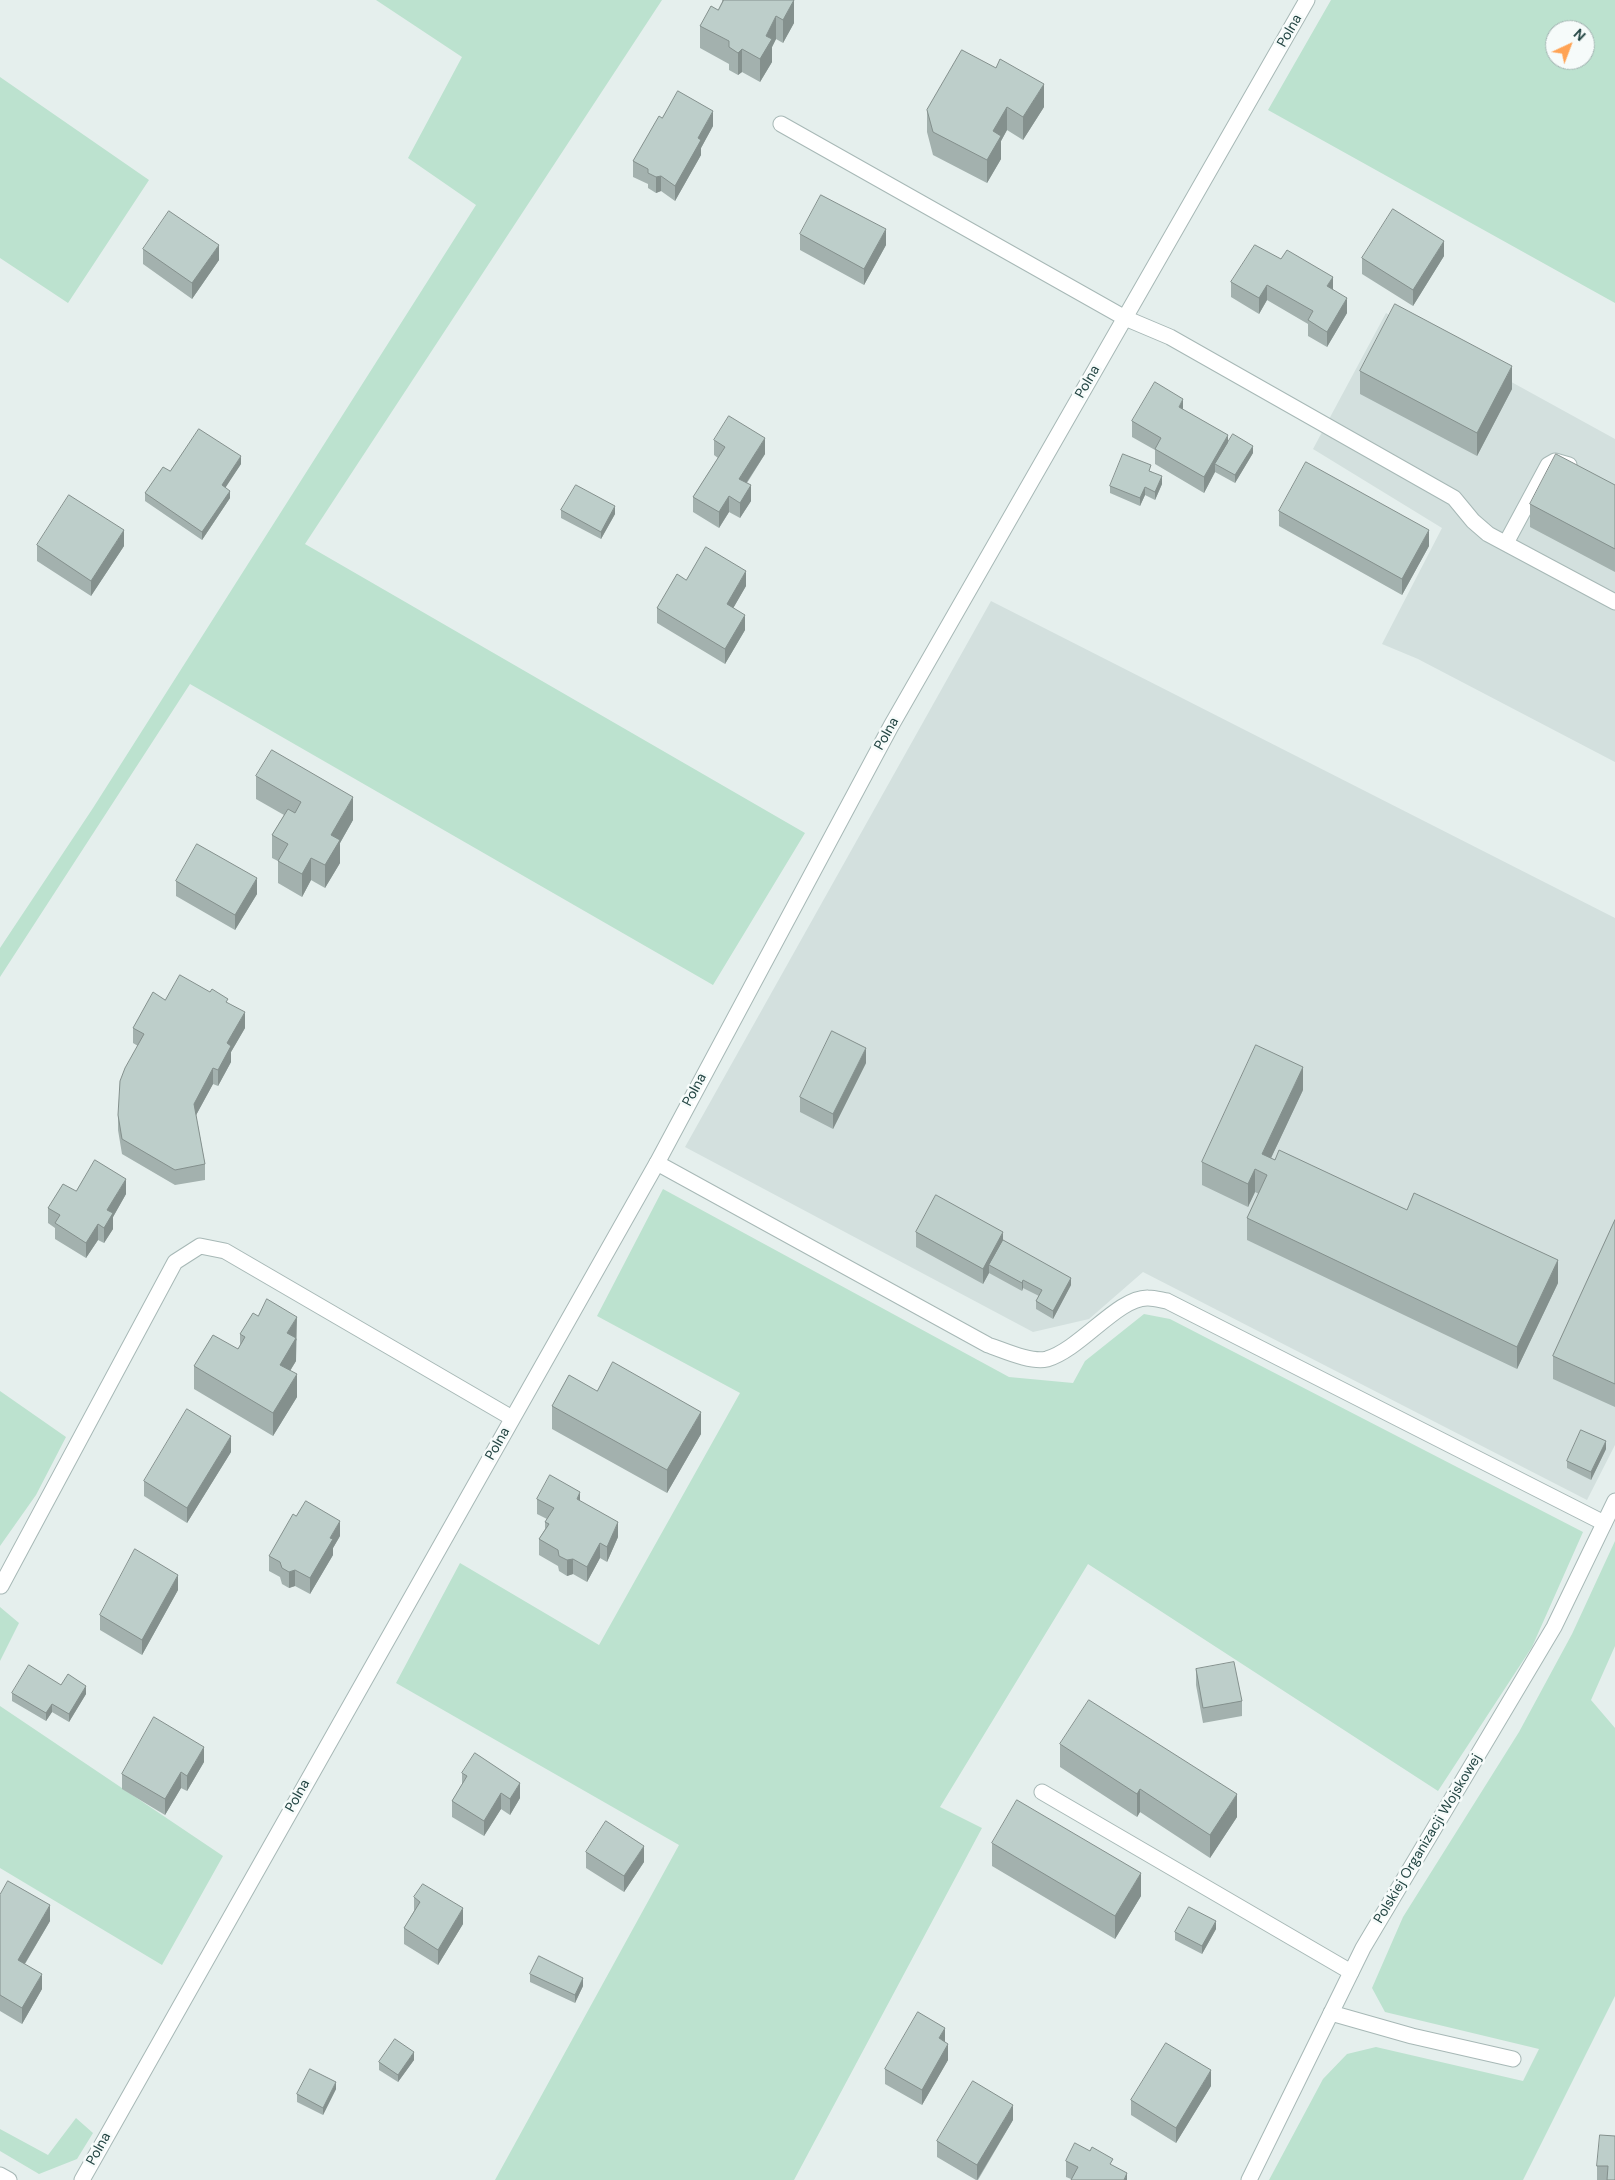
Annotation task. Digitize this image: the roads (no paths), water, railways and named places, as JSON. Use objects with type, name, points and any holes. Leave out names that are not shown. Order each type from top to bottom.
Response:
[{"type":"street","name":"Polna","points":[[82,2180],[656,1163],[891,726],[1308,0]]},
{"type":"street","points":[[781,124],[1126,318],[1170,338],[1454,498],[1473,521],[1488,534],[1615,602]]},
{"type":"street","points":[[1506,543],[1548,465],[1555,461],[1565,463],[1582,472]]},
{"type":"street","points":[[656,1163],[988,1345],[1020,1356],[1046,1359],[1071,1348],[1124,1306],[1147,1297],[1168,1301],[1604,1523]]},
{"type":"street","points":[[1,1586],[176,1262],[200,1246],[225,1251],[512,1418]]},
{"type":"street","name":"Polskiej Organizacji Wojskowej","points":[[1249,2180],[1351,1972],[1554,1627],[1615,1501]]},
{"type":"street","points":[[1042,1792],[1351,1972]]},
{"type":"street","points":[[1331,2013],[1412,2036],[1513,2059]]},
{"type":"street","points":[[0,2175],[9,2180]]}]
